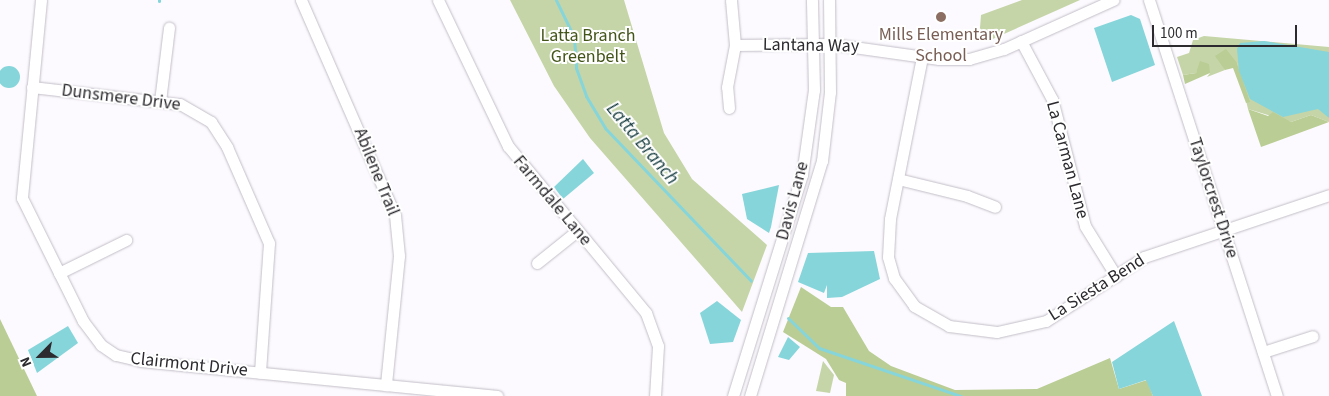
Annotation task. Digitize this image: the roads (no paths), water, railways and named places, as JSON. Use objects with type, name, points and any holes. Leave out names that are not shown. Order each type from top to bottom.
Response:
[{"type":"street","name":"Clairmont Drive","points":[[41,0],[22,198],[89,331],[116,355],[260,373],[497,396]]},
{"type":"street","name":"Abilene Trail","points":[[300,0],[395,215],[399,256],[386,385]]},
{"type":"street","name":"Farmdale Lane","points":[[438,0],[499,131],[652,324],[658,346],[655,396]]},
{"type":"street","points":[[729,108],[727,87],[735,45],[731,0]]},
{"type":"street","name":"Davis Lane","points":[[733,396],[802,175],[812,113],[815,43],[812,0]]},
{"type":"street","name":"Davis Lane","points":[[750,396],[819,176],[828,121],[832,44],[829,0]]},
{"type":"street","name":"Lantana Way","points":[[735,45],[832,44],[922,56],[969,59],[1020,41],[1113,0]]},
{"type":"street","name":"Taylorcrest Drive","points":[[1149,0],[1278,396]]},
{"type":"street","points":[[160,101],[168,28]]},
{"type":"street","name":"La Carman Lane","points":[[1020,41],[1052,99],[1085,226],[1116,276]]},
{"type":"street","name":"La Siesta Bend","points":[[922,56],[887,240],[892,271],[914,306],[940,322],[971,332],[1028,327],[1066,312],[1116,276],[1151,254],[1329,195]]},
{"type":"street","name":"Dunsmere Drive","points":[[32,87],[160,101],[195,109],[214,126],[267,235],[271,265],[260,373]]},
{"type":"street","points":[[898,179],[967,196],[995,208]]},
{"type":"street","points":[[537,264],[577,231]]},
{"type":"street","points":[[59,273],[126,240]]},
{"type":"street","points":[[1263,352],[1313,336]]},
{"type":"water","points":[[1131,15],[1140,19],[1155,65],[1112,82],[1094,28]]},
{"type":"water","points":[[1264,41],[1329,52],[1329,118],[1318,109],[1283,117],[1250,99],[1239,71],[1237,49],[1240,43]]},
{"type":"water","points":[[9,66],[17,69],[20,77],[17,85],[9,88],[1,85],[-2,77],[1,69]]},
{"type":"water","points":[[583,159],[594,173],[563,199],[554,187]]},
{"type":"water","points":[[779,185],[769,233],[747,219],[742,194]]},
{"type":"water","points":[[874,251],[880,279],[842,297],[827,298],[827,285],[824,293],[798,282],[808,253]]},
{"type":"water","points":[[717,301],[741,320],[733,342],[710,344],[700,313]]},
{"type":"water","points":[[1174,321],[1202,396],[1153,396],[1146,380],[1119,389],[1112,362]]},
{"type":"water","points":[[68,326],[78,343],[37,373],[28,350]]},
{"type":"water","points":[[788,337],[800,347],[789,360],[778,357]]},
{"type":"waterway","name":"Latta Branch","points":[[556,0],[574,37],[576,68],[586,96],[605,128],[751,281]]},
{"type":"waterway","name":"Latta Branch","points":[[788,318],[819,348],[961,396]]},
{"type":"place","name":"Mills Elementary School","points":[[941,17]]},
{"type":"park label","name":"Latta Branch Greenbelt","points":[[588,47]]}]
